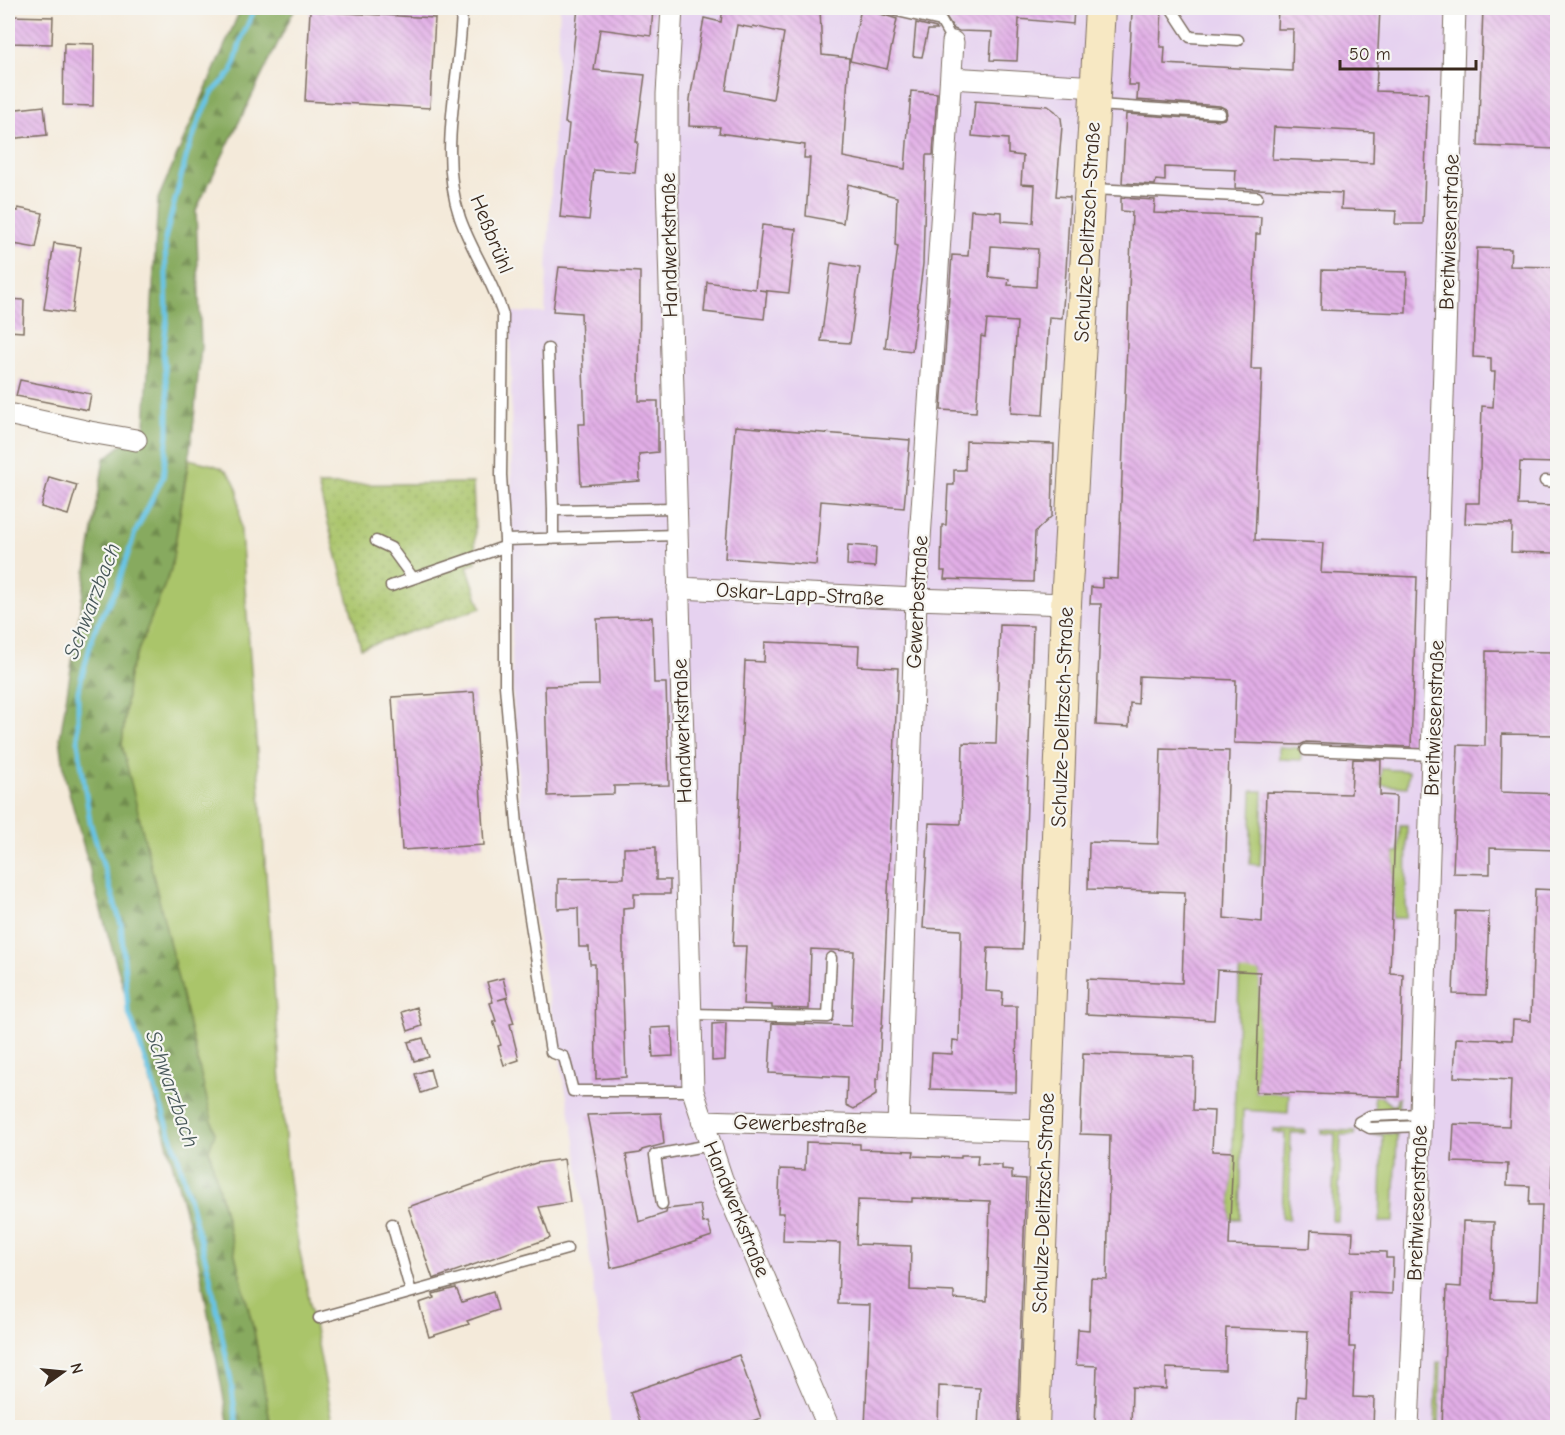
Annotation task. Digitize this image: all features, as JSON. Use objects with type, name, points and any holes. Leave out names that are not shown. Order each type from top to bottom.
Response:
[{"type":"street","name":"Handwerkstraße","points":[[672,8],[667,94],[667,180],[693,1091],[722,1179],[809,1391],[829,1428]]},
{"type":"street","name":"Schulze-Delitzsch-Straße","points":[[1034,1428],[1066,604],[1100,8]]},
{"type":"street","name":"Breitwiesenstraße","points":[[1408,1428],[1433,755],[1455,8]]},
{"type":"street","name":"Gewerbestraße","points":[[898,1127],[916,599],[953,42]]},
{"type":"street","points":[[951,78],[1095,96]]},
{"type":"street","points":[[8,414],[136,440]]},
{"type":"street","name":"Oskar-Lapp-Straße","points":[[678,588],[1066,604]]},
{"type":"street","name":"Gewerbestraße","points":[[702,1121],[1046,1131]]},
{"type":"lane","name":"Heßbrühl","points":[[462,8],[451,129],[452,178],[460,218],[498,298],[503,315],[501,475],[505,544],[505,686],[519,848],[551,1052],[564,1057],[573,1091],[693,1091]]},
{"type":"lane","points":[[884,8],[941,21],[953,42]]},
{"type":"lane","points":[[1171,8],[1190,37],[1238,40]]},
{"type":"lane","points":[[1095,96],[1220,113]]},
{"type":"lane","points":[[1090,188],[1257,196]]},
{"type":"lane","points":[[548,349],[554,539]]},
{"type":"lane","points":[[1545,481],[1557,482]]},
{"type":"lane","points":[[553,510],[675,508]]},
{"type":"lane","points":[[391,586],[505,544],[554,539],[676,535]]},
{"type":"lane","points":[[376,542],[391,548],[413,578]]},
{"type":"lane","points":[[1306,750],[1433,755]]},
{"type":"lane","points":[[691,1014],[828,1017],[831,958]]},
{"type":"lane","points":[[662,1204],[655,1155],[710,1145]]},
{"type":"lane","points":[[392,1224],[411,1292]]},
{"type":"lane","points":[[319,1318],[567,1249]]},
{"type":"shaded area","points":[[560,8],[1557,8],[1557,1427],[611,1427],[575,1141],[537,933],[520,806],[512,683],[511,312],[545,313]]},
{"type":"green space","points":[[241,8],[295,8],[196,210],[201,346],[193,429],[171,569],[129,673],[122,745],[215,1133],[209,1150],[254,1331],[271,1427],[229,1427],[199,1264],[65,777],[60,738],[104,459],[145,426],[158,199]]},
{"type":"green space","points":[[189,459],[220,467],[226,471],[235,483],[238,492],[287,1164],[296,1232],[334,1427],[271,1427],[254,1331],[209,1150],[122,745],[129,673],[171,569]]},
{"type":"green space","points":[[473,483],[476,563],[467,566],[481,608],[361,648],[318,485]]},
{"type":"green space","points":[[1279,747],[1301,748],[1301,760],[1279,759]]},
{"type":"green space","points":[[1381,769],[1409,771],[1407,787],[1381,785]]},
{"type":"green space","points":[[1252,791],[1263,791],[1260,865],[1250,864]]},
{"type":"green space","points":[[1400,826],[1407,826],[1406,918],[1392,918],[1394,852],[1399,852]]},
{"type":"green space","points":[[1240,956],[1261,956],[1256,1092],[1289,1093],[1288,1113],[1243,1110],[1240,1219],[1230,1219]]},
{"type":"green space","points":[[1374,1096],[1380,1096],[1392,1106],[1396,1104],[1397,1097],[1399,1097],[1398,1114],[1375,1111]]},
{"type":"green space","points":[[1273,1129],[1305,1130],[1305,1133],[1291,1133],[1289,1219],[1282,1219],[1285,1133],[1273,1132]]},
{"type":"green space","points":[[1321,1130],[1355,1131],[1355,1135],[1341,1135],[1338,1221],[1332,1221],[1335,1134],[1321,1133]]},
{"type":"green space","points":[[1374,1133],[1397,1134],[1394,1222],[1380,1222],[1383,1135],[1373,1135]]},
{"type":"green space","points":[[1441,1362],[1439,1427],[1435,1427],[1437,1363]]},
{"type":"building","points":[[578,8],[653,8],[651,36],[600,29],[594,70],[645,75],[636,142],[638,142],[635,173],[594,170],[589,220],[560,217],[569,124],[565,123]]},
{"type":"building","points":[[723,8],[820,8],[822,55],[849,58],[843,157],[905,169],[911,91],[937,93],[933,155],[926,155],[923,264],[912,351],[885,348],[898,246],[895,245],[897,197],[848,184],[843,223],[806,216],[810,158],[804,158],[805,145],[719,133],[720,127],[689,126],[690,99],[704,18],[721,22]],"holes":[[[737,25],[752,28],[753,26],[784,33],[773,99],[726,90]]]},
{"type":"building","points":[[861,8],[897,19],[887,69],[850,61]]},
{"type":"building","points":[[917,8],[1074,8],[1073,24],[1019,19],[1017,61],[990,60],[992,32],[959,31],[954,29],[945,15]]},
{"type":"building","points":[[1142,8],[1162,8],[1160,47],[1165,47],[1164,64],[1292,71],[1293,29],[1277,29],[1278,8],[1380,8],[1376,91],[1428,93],[1423,224],[1395,224],[1396,211],[1341,209],[1342,193],[1235,188],[1236,170],[1165,167],[1165,181],[1156,180],[1155,185],[1122,183],[1126,114],[1220,120],[1224,119],[1227,114],[1226,109],[1220,106],[1137,100],[1138,85],[1128,85],[1132,12],[1142,12]],"holes":[[[1274,127],[1374,132],[1373,163],[1272,159]]]},
{"type":"building","points":[[1483,8],[1557,8],[1557,149],[1478,146]]},
{"type":"building","points":[[310,11],[435,18],[430,108],[305,101]]},
{"type":"building","points":[[8,16],[53,17],[52,44],[8,43]]},
{"type":"building","points":[[916,23],[937,30],[928,30],[922,57],[913,56]]},
{"type":"building","points":[[64,43],[94,44],[93,106],[63,105]]},
{"type":"building","points":[[975,101],[1048,106],[1061,118],[1056,196],[1070,197],[1066,271],[1062,318],[1049,317],[1043,415],[1011,413],[1017,322],[987,320],[985,337],[981,336],[976,412],[941,410],[952,255],[968,256],[971,210],[1002,212],[1002,221],[1033,223],[1035,185],[1021,184],[1023,156],[1008,154],[1008,139],[972,136]],"holes":[[[991,246],[1038,249],[1036,287],[1008,285],[1009,279],[989,277]]]},
{"type":"building","points":[[44,106],[47,135],[8,139],[8,110]]},
{"type":"building","points":[[1121,198],[1155,200],[1154,213],[1261,217],[1260,234],[1256,234],[1251,369],[1262,369],[1255,540],[1323,543],[1321,573],[1417,577],[1411,747],[1306,742],[1300,745],[1234,743],[1236,680],[1139,676],[1138,704],[1130,703],[1129,727],[1096,725],[1101,604],[1090,604],[1091,587],[1102,588],[1102,578],[1118,579],[1132,212],[1121,211]]},
{"type":"building","points":[[18,208],[43,213],[36,248],[8,243],[8,209],[18,211]]},
{"type":"building","points":[[762,225],[796,229],[789,293],[759,290],[767,291],[764,319],[704,312],[707,282],[755,289]]},
{"type":"building","points":[[54,243],[81,247],[72,313],[44,309]]},
{"type":"building","points":[[1477,248],[1511,249],[1510,266],[1557,267],[1557,463],[1520,462],[1518,505],[1557,506],[1557,553],[1511,552],[1512,524],[1465,523],[1466,503],[1479,503],[1482,406],[1493,407],[1495,372],[1491,372],[1491,358],[1473,357]]},
{"type":"building","points":[[831,263],[860,268],[850,343],[821,341]]},
{"type":"building","points":[[559,267],[640,272],[639,401],[658,401],[658,452],[639,454],[640,481],[581,485],[578,424],[585,424],[581,313],[553,311]]},
{"type":"building","points":[[1322,270],[1407,272],[1406,313],[1321,310]]},
{"type":"building","points":[[8,299],[24,300],[23,332],[8,331]]},
{"type":"building","points":[[20,380],[91,394],[88,410],[16,396]]},
{"type":"building","points":[[735,426],[910,440],[904,508],[821,501],[816,565],[725,558]]},
{"type":"building","points":[[966,441],[1054,444],[1052,516],[1035,532],[1033,582],[944,579],[945,571],[941,571],[942,525],[946,525],[948,485],[954,485],[954,470],[965,470]]},
{"type":"building","points":[[49,477],[77,485],[68,515],[41,507]]},
{"type":"building","points":[[848,545],[876,547],[875,567],[847,565]]},
{"type":"building","points":[[652,617],[654,683],[666,683],[669,785],[614,786],[614,794],[548,796],[545,686],[599,685],[597,619]]},
{"type":"building","points":[[1000,625],[1033,626],[1022,949],[988,948],[986,991],[1003,992],[1002,1006],[1017,1006],[1016,1092],[930,1089],[932,1053],[952,1054],[953,1040],[959,1041],[961,930],[923,928],[929,823],[961,824],[963,743],[996,744]]},
{"type":"building","points":[[765,642],[859,646],[858,666],[898,668],[879,1079],[876,1079],[876,1095],[854,1109],[846,1105],[847,1077],[769,1073],[772,1023],[851,1026],[854,951],[811,949],[809,1009],[743,1004],[746,946],[733,946],[745,661],[764,662]]},
{"type":"building","points":[[1486,651],[1557,652],[1557,735],[1502,734],[1501,792],[1557,794],[1557,850],[1490,848],[1490,874],[1453,873],[1458,745],[1485,746]]},
{"type":"building","points":[[474,692],[484,845],[402,850],[392,697]]},
{"type":"building","points":[[1161,749],[1229,751],[1224,918],[1262,922],[1266,792],[1351,794],[1353,759],[1381,760],[1380,795],[1396,796],[1390,973],[1403,974],[1399,1097],[1256,1092],[1260,972],[1217,970],[1214,1020],[1086,1014],[1087,979],[1182,983],[1185,892],[1088,889],[1089,842],[1158,844]]},
{"type":"building","points":[[656,847],[656,880],[670,880],[670,894],[634,894],[634,907],[623,908],[622,965],[626,1077],[596,1079],[595,964],[590,964],[589,947],[579,947],[578,908],[558,909],[558,879],[624,878],[624,848]]},
{"type":"building","points":[[1535,889],[1557,890],[1557,1081],[1555,1081],[1553,1127],[1557,1128],[1557,1166],[1552,1166],[1551,1196],[1557,1196],[1557,1428],[1442,1428],[1447,1286],[1461,1287],[1463,1221],[1494,1222],[1492,1299],[1538,1300],[1542,1205],[1529,1205],[1530,1186],[1507,1185],[1508,1164],[1452,1162],[1454,1124],[1509,1126],[1511,1080],[1454,1077],[1456,1038],[1512,1040],[1513,1020],[1531,1021]]},
{"type":"building","points":[[1456,911],[1489,912],[1486,995],[1453,994]]},
{"type":"building","points":[[503,978],[508,997],[498,1000],[506,998],[514,1023],[510,1024],[519,1060],[504,1065],[498,1046],[501,1045],[493,1021],[496,1021],[487,982]]},
{"type":"building","points":[[417,1007],[422,1026],[408,1031],[402,1012]]},
{"type":"building","points":[[726,1023],[725,1060],[712,1061],[712,1024]]},
{"type":"building","points":[[672,1027],[673,1056],[653,1057],[651,1028]]},
{"type":"building","points":[[423,1038],[429,1057],[414,1061],[408,1042]]},
{"type":"building","points":[[1083,1053],[1194,1057],[1193,1110],[1214,1111],[1212,1151],[1233,1152],[1229,1245],[1310,1248],[1311,1230],[1353,1232],[1352,1251],[1386,1252],[1386,1258],[1393,1258],[1392,1294],[1351,1292],[1349,1347],[1355,1347],[1353,1397],[1374,1398],[1373,1428],[1296,1428],[1298,1396],[1305,1397],[1308,1331],[1226,1328],[1225,1370],[1166,1368],[1166,1389],[1132,1387],[1131,1428],[1095,1428],[1097,1366],[1076,1365],[1078,1329],[1089,1330],[1091,1278],[1107,1279],[1110,1135],[1080,1134]]},
{"type":"building","points":[[430,1069],[435,1088],[421,1093],[415,1074]]},
{"type":"building","points":[[661,1113],[664,1144],[642,1150],[640,1153],[626,1155],[639,1222],[666,1213],[667,1209],[700,1205],[703,1223],[708,1222],[712,1236],[611,1268],[587,1115]]},
{"type":"building","points":[[806,1142],[860,1144],[860,1149],[914,1151],[913,1156],[961,1158],[961,1155],[978,1155],[977,1164],[1002,1165],[1002,1169],[1012,1170],[1012,1178],[1026,1179],[1017,1428],[978,1428],[980,1388],[939,1386],[938,1428],[865,1428],[870,1305],[838,1304],[840,1243],[783,1241],[784,1213],[778,1213],[780,1169],[805,1170]],"holes":[[[912,1198],[990,1201],[987,1301],[954,1299],[954,1292],[910,1290],[911,1246],[856,1244],[858,1200],[912,1202]]]},
{"type":"building","points":[[564,1159],[570,1202],[539,1207],[550,1238],[433,1279],[408,1207],[536,1163]]},
{"type":"building","points":[[456,1288],[462,1302],[493,1292],[498,1310],[467,1321],[469,1324],[429,1337],[419,1303],[434,1298],[433,1294]]},
{"type":"building","points":[[739,1355],[761,1418],[732,1428],[642,1428],[630,1392]]},
{"type":"waterway","name":"Schwarzbach","points":[[237,1428],[231,1381],[210,1276],[177,1153],[128,1010],[121,924],[90,822],[78,742],[78,691],[94,631],[117,587],[135,533],[163,477],[168,434],[168,397],[163,352],[167,319],[165,239],[187,154],[212,93],[232,72],[241,40],[255,8]]}]
